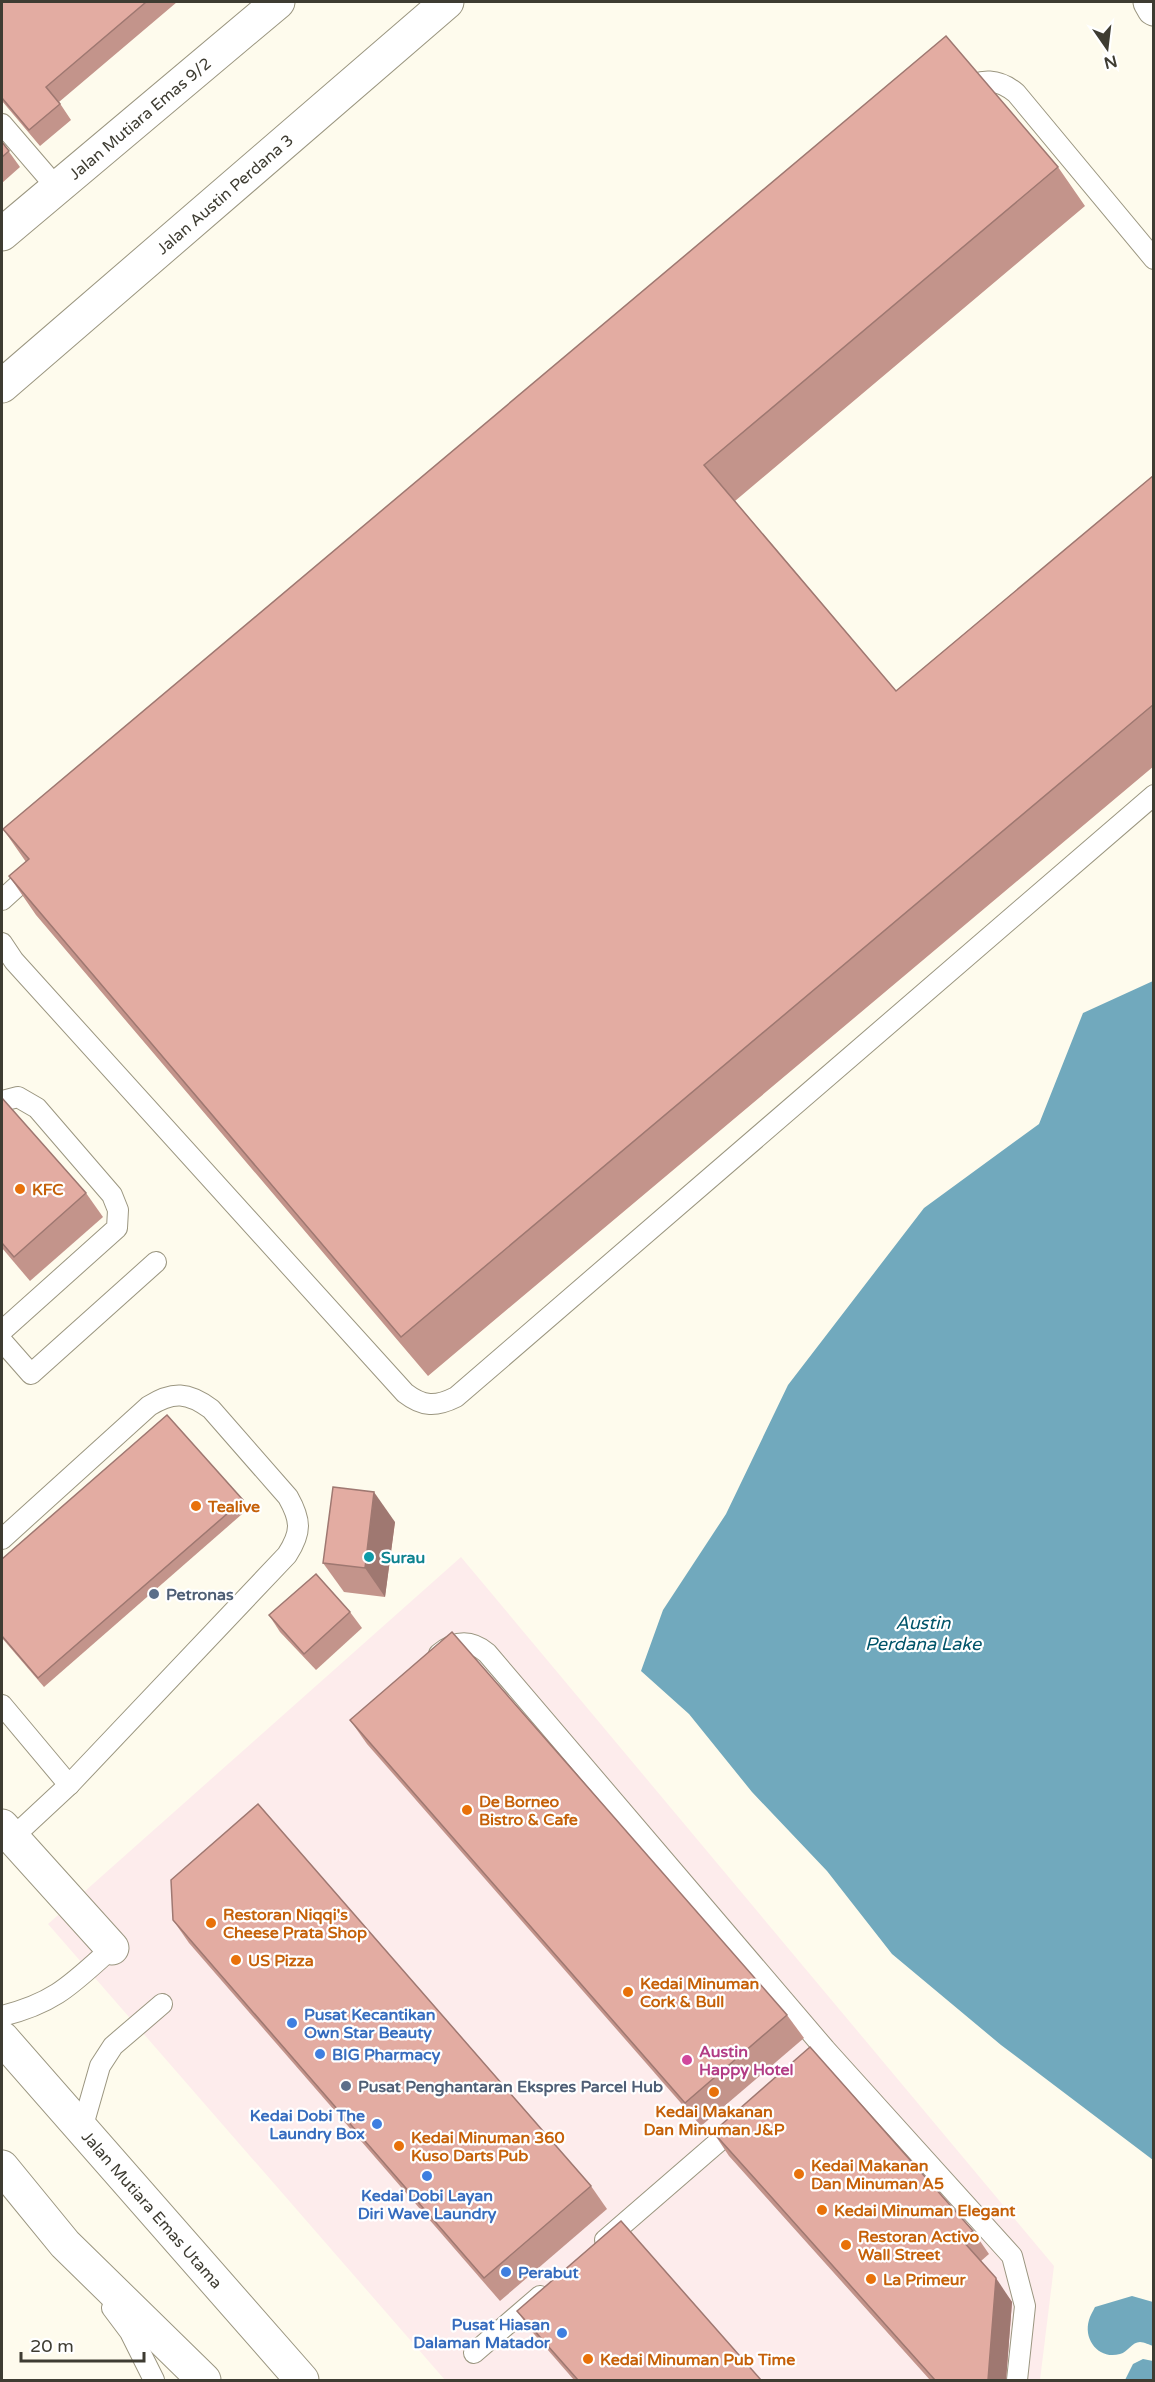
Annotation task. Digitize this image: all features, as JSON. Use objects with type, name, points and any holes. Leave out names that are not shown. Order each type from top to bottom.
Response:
[{"type":"street","name":"Jalan Mutiara Emas 9/2","points":[[2,234],[278,2]]},
{"type":"street","name":"Jalan Austin Perdana 3","points":[[2,386],[447,2]]},
{"type":"street","points":[[1150,2],[1154,9]]},
{"type":"street","points":[[7,1832],[112,1948]]},
{"type":"street","name":"Jalan Mutiara Emas Utama","points":[[2,2038],[302,2380]]},
{"type":"street","points":[[2,2167],[65,2244],[204,2380]]},
{"type":"lane","points":[[947,104],[965,89],[978,82],[992,81],[1006,84],[1016,93],[1154,259]]},
{"type":"lane","points":[[2,124],[57,188]]},
{"type":"lane","points":[[2,943],[14,962],[405,1393],[416,1402],[430,1405],[443,1403],[456,1397],[1154,795]]},
{"type":"lane","points":[[2,900],[53,855]]},
{"type":"lane","points":[[2,1101],[18,1097],[38,1108],[112,1195],[118,1210],[117,1228],[2,1331]]},
{"type":"lane","points":[[2,1341],[31,1374],[156,1262]]},
{"type":"lane","points":[[2,1539],[149,1406],[164,1397],[180,1395],[197,1399],[211,1409],[288,1497],[296,1510],[299,1526],[296,1541],[287,1554],[69,1785],[7,1832]]},
{"type":"lane","points":[[427,1663],[454,1644],[466,1642],[478,1646],[487,1653],[825,2049],[1012,2256],[1025,2306],[1017,2380]]},
{"type":"lane","points":[[2,1706],[69,1785]]},
{"type":"lane","points":[[2,2016],[29,2009],[65,1990],[112,1948]]},
{"type":"lane","points":[[82,2129],[100,2066],[114,2046],[162,2004]]},
{"type":"lane","points":[[808,2064],[825,2049]]},
{"type":"lane","points":[[590,2253],[756,2109]]},
{"type":"lane","points":[[65,2244],[130,2332],[154,2380]]},
{"type":"lane","points":[[474,2353],[554,2284]]},
{"type":"shaded area","points":[[461,1557],[1054,2266],[1040,2380],[445,2380],[48,1924]]},
{"type":"water","name":"Austin Perdana Lake","points":[[1153,981],[1153,2160],[1001,2045],[892,1954],[827,1871],[752,1792],[689,1714],[641,1671],[663,1610],[726,1514],[788,1385],[924,1208],[1039,1124],[1083,1013]]},
{"type":"water","points":[[1132,2296],[1153,2302],[1153,2346],[1140,2342],[1120,2354],[1112,2355],[1099,2351],[1094,2347],[1088,2335],[1089,2320],[1095,2307]]},
{"type":"water","points":[[1143,2359],[1153,2361],[1153,2380],[1125,2380],[1133,2364]]},
{"type":"building","points":[[2,2],[146,2],[46,87],[60,104],[29,130],[2,98]]},
{"type":"building","points":[[946,36],[1058,167],[704,465],[896,691],[1154,475],[1154,704],[401,1337],[9,876],[29,859],[3,829]]},
{"type":"building","points":[[2,142],[9,151],[2,157]]},
{"type":"building","points":[[2,1098],[86,1193],[14,1257],[2,1243]]},
{"type":"building","points":[[167,1415],[243,1500],[38,1678],[2,1636],[2,1559]]},
{"type":"building","points":[[333,1487],[374,1492],[365,1568],[323,1563]]},
{"type":"building","points":[[316,1574],[350,1612],[304,1654],[269,1615]]},
{"type":"building","points":[[452,1632],[787,2015],[685,2103],[350,1720]]},
{"type":"building","points":[[258,1804],[591,2186],[484,2278],[173,1920],[171,1880]]},
{"type":"building","points":[[810,2047],[973,2231],[962,2240],[996,2278],[988,2380],[935,2380],[713,2132]]},
{"type":"building","points":[[621,2221],[761,2380],[578,2380],[517,2311]]},
{"type":"place","name":"KFC","points":[[20,1189]]},
{"type":"place","name":"Tealive","points":[[196,1506]]},
{"type":"place","name":"Surau","points":[[369,1557]]},
{"type":"place","name":"Petronas","points":[[154,1594]]},
{"type":"place","name":"De Borneo Bistro & Cafe","points":[[467,1810]]},
{"type":"place","name":"Restoran Niqqi's Cheese Prata Shop","points":[[211,1923]]},
{"type":"place","name":"US Pizza","points":[[236,1960]]},
{"type":"place","name":"Kedai Minuman Cork & Bull","points":[[628,1992]]},
{"type":"place","name":"Pusat Kecantikan Own Star Beauty","points":[[292,2023]]},
{"type":"place","name":"BIG Pharmacy","points":[[320,2054]]},
{"type":"place","name":"Austin Happy Hotel","points":[[687,2060]]},
{"type":"place","name":"Pusat Penghantaran Ekspres Parcel Hub","points":[[346,2086]]},
{"type":"place","name":"Kedai Makanan Dan Minuman J&P","points":[[714,2092]]},
{"type":"place","name":"Kedai Dobi The Laundry Box","points":[[377,2124]]},
{"type":"place","name":"Kedai Minuman 360 Kuso Darts Pub","points":[[399,2146]]},
{"type":"place","name":"Kedai Makanan Dan Minuman A5","points":[[799,2174]]},
{"type":"place","name":"Kedai Dobi Layan Diri Wave Laundry","points":[[427,2176]]},
{"type":"place","name":"Kedai Minuman Elegant","points":[[822,2210]]},
{"type":"place","name":"Restoran Activo Wall Street","points":[[846,2245]]},
{"type":"place","name":"Perabut","points":[[506,2272]]},
{"type":"place","name":"La Primeur","points":[[871,2279]]},
{"type":"place","name":"Pusat Hiasan Dalaman Matador","points":[[562,2333]]},
{"type":"place","name":"Kedai Minuman Pub Time","points":[[588,2359]]}]
